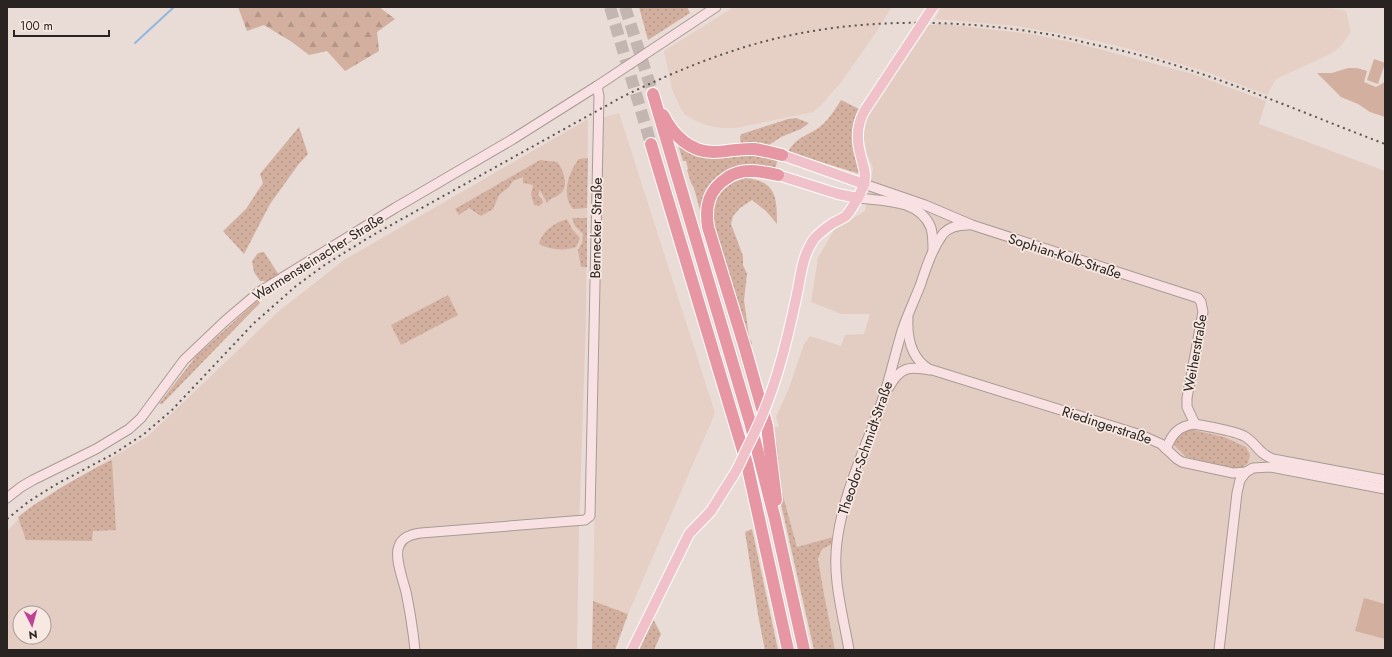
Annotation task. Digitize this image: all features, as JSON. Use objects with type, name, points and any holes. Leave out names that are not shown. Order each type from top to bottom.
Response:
[{"type":"highway","points":[[782,155],[754,149],[713,152],[688,145],[674,133],[666,122],[653,94],[750,422],[775,519],[804,650]]},
{"type":"highway","points":[[651,144],[747,464],[788,650]]},
{"type":"highway","points":[[775,519],[776,496],[767,426],[746,348],[708,227],[707,211],[710,196],[713,190],[723,180],[733,174],[750,171],[778,175]]},
{"type":"main road","points":[[632,650],[690,534],[711,511],[733,476],[755,433],[771,394],[785,350],[798,294],[803,260],[815,238],[832,223],[846,216],[858,198],[864,184],[864,169],[858,145],[857,132],[860,117],[933,7]]},
{"type":"main road","points":[[782,155],[864,184]]},
{"type":"main road","points":[[778,175],[838,194],[858,198]]},
{"type":"street","points":[[597,86],[716,7]]},
{"type":"street","name":"Warmensteinacher Straße","points":[[7,498],[33,480],[96,449],[129,429],[141,418],[184,360],[226,320],[259,292],[382,216],[513,139],[597,86]]},
{"type":"street","name":"Bernecker Straße","points":[[415,650],[407,598],[398,558],[399,546],[402,541],[414,534],[421,533],[585,520],[589,518],[591,514],[599,96],[597,86]]},
{"type":"street","name":"Sophian-Kolb-Straße","points":[[864,184],[925,205],[972,225],[1159,286]]},
{"type":"street","points":[[858,198],[895,202],[914,209],[922,215],[931,228],[933,236],[933,251]]},
{"type":"street","points":[[933,251],[949,228],[972,225]]},
{"type":"street","name":"Theodor-Schmidt-Straße","points":[[849,650],[835,565],[839,525],[845,504],[882,401],[903,330],[933,251]]},
{"type":"street","name":"Weiherstraße","points":[[1159,286],[1198,298],[1201,302],[1203,312],[1187,398],[1187,407],[1195,424]]},
{"type":"street","name":"Riedingerstraße","points":[[908,318],[907,330],[912,349],[919,361],[925,367],[935,372],[1141,435],[1156,441],[1182,462],[1233,473],[1270,467],[1385,489]]},
{"type":"street","points":[[882,401],[893,379],[902,370],[915,367],[935,372]]},
{"type":"street","points":[[1170,452],[1173,434],[1176,430],[1187,424],[1195,424],[1243,435],[1265,456],[1273,459],[1385,480]]},
{"type":"street","points":[[1219,650],[1237,493],[1240,480],[1250,470],[1258,457],[1257,449]]},
{"type":"street","points":[[1237,493],[1244,481],[1251,475],[1270,467]]},
{"type":"street","points":[[1222,471],[1232,480],[1237,493]]},
{"type":"street","points":[[1326,478],[1344,473]]},
{"type":"shaded area","points":[[734,7],[892,7],[842,81],[813,112],[736,128],[721,128],[706,125],[684,114],[672,89],[664,51]]},
{"type":"shaded area","points":[[942,7],[1326,7],[1346,11],[1351,32],[1340,47],[1330,54],[1276,79],[1267,95],[1207,72],[1130,49],[1079,37],[1016,26],[935,19]]},
{"type":"shaded area","points":[[944,24],[1032,34],[1076,43],[1193,74],[1266,101],[1259,124],[1385,171],[1385,650],[835,650],[818,559],[822,549],[833,537],[797,547],[782,492],[777,445],[772,427],[779,427],[776,417],[789,388],[804,344],[810,336],[841,346],[845,335],[864,334],[870,314],[841,314],[811,302],[818,258],[834,230],[865,211],[873,168],[867,155],[864,141],[863,128],[866,118],[929,25]]},
{"type":"shaded area","points":[[619,113],[715,413],[628,614],[593,601],[602,118]]},
{"type":"shaded area","points":[[588,119],[586,320],[579,529],[577,650],[7,650],[7,531],[29,508],[148,436],[279,311],[344,260]]},
{"type":"green space","points":[[238,7],[379,7],[395,19],[377,32],[379,51],[345,71],[327,51],[309,55],[292,42],[264,25],[247,31]]},
{"type":"green space","points":[[639,7],[687,7],[690,13],[648,40]]},
{"type":"green space","points":[[1374,59],[1385,63],[1378,84],[1367,80]]},
{"type":"green space","points":[[1348,68],[1357,68],[1367,71],[1364,82],[1376,87],[1385,82],[1385,117],[1370,112],[1358,104],[1341,97],[1317,73],[1332,73]]},
{"type":"green space","points":[[841,100],[859,109],[853,124],[853,140],[860,174],[788,152],[797,141],[824,123]]},
{"type":"green space","points":[[796,118],[809,123],[801,129],[781,137],[769,145],[741,146],[740,136],[742,134],[788,119]]},
{"type":"green space","points":[[299,127],[308,154],[298,165],[270,204],[244,254],[223,231],[246,209],[263,183],[260,174]]},
{"type":"green space","points":[[677,141],[726,157],[751,155],[778,158],[775,169],[712,185],[709,244],[694,188],[687,170],[686,161],[683,161]]},
{"type":"green space","points":[[588,158],[587,208],[573,209],[567,197],[567,184],[569,177],[579,159]]},
{"type":"green space","points":[[540,160],[557,162],[561,169],[565,183],[563,191],[547,203],[540,190],[538,195],[542,199],[543,203],[539,206],[534,205],[531,194],[533,185],[523,183],[523,177],[513,181],[509,187],[499,195],[493,209],[481,216],[469,208],[459,215],[455,209]]},
{"type":"green space","points":[[745,178],[763,183],[769,187],[775,198],[777,214],[777,224],[766,211],[752,200],[740,208],[733,216],[731,224],[743,256],[743,265],[747,274],[744,300],[749,337],[752,343],[749,353],[710,219],[714,204],[721,192],[731,184]]},
{"type":"green space","points":[[572,218],[587,218],[587,267],[581,267],[578,250],[582,243],[583,234],[575,226]]},
{"type":"green space","points":[[567,219],[572,229],[580,238],[576,247],[557,249],[547,248],[539,244],[543,235],[549,228]]},
{"type":"green space","points":[[264,252],[279,275],[268,281],[260,281],[254,272],[252,261],[258,253]]},
{"type":"green space","points":[[448,295],[458,315],[401,345],[391,325]]},
{"type":"green space","points":[[258,300],[260,303],[162,404],[159,404],[197,355]]},
{"type":"green space","points":[[772,427],[777,445],[782,492],[797,547],[833,537],[832,544],[822,549],[818,559],[835,650],[814,650],[779,495]]},
{"type":"green space","points":[[1189,429],[1224,437],[1246,447],[1250,455],[1248,463],[1242,468],[1235,468],[1186,457],[1174,445],[1174,438],[1177,431]]},
{"type":"green space","points":[[112,460],[116,530],[93,531],[92,541],[26,540],[18,517],[62,487]]},
{"type":"green space","points":[[752,529],[778,650],[765,650],[745,532]]},
{"type":"green space","points":[[1364,598],[1385,604],[1385,639],[1355,631]]},
{"type":"green space","points":[[593,601],[628,614],[615,650],[592,650]]},
{"type":"green space","points":[[653,619],[661,634],[654,650],[639,650]]},
{"type":"waterway","points":[[135,43],[174,7]]},
{"type":"tunnel","points":[[610,7],[651,144]]},
{"type":"tunnel","points":[[625,7],[653,94]]},
{"type":"railway","points":[[7,519],[28,502],[55,485],[115,453],[144,434],[172,410],[253,324],[296,286],[326,264],[373,235],[622,97],[696,64],[754,44],[806,32],[873,24],[940,23],[1007,28],[1046,34],[1137,54],[1187,69],[1262,96],[1385,144]]}]
